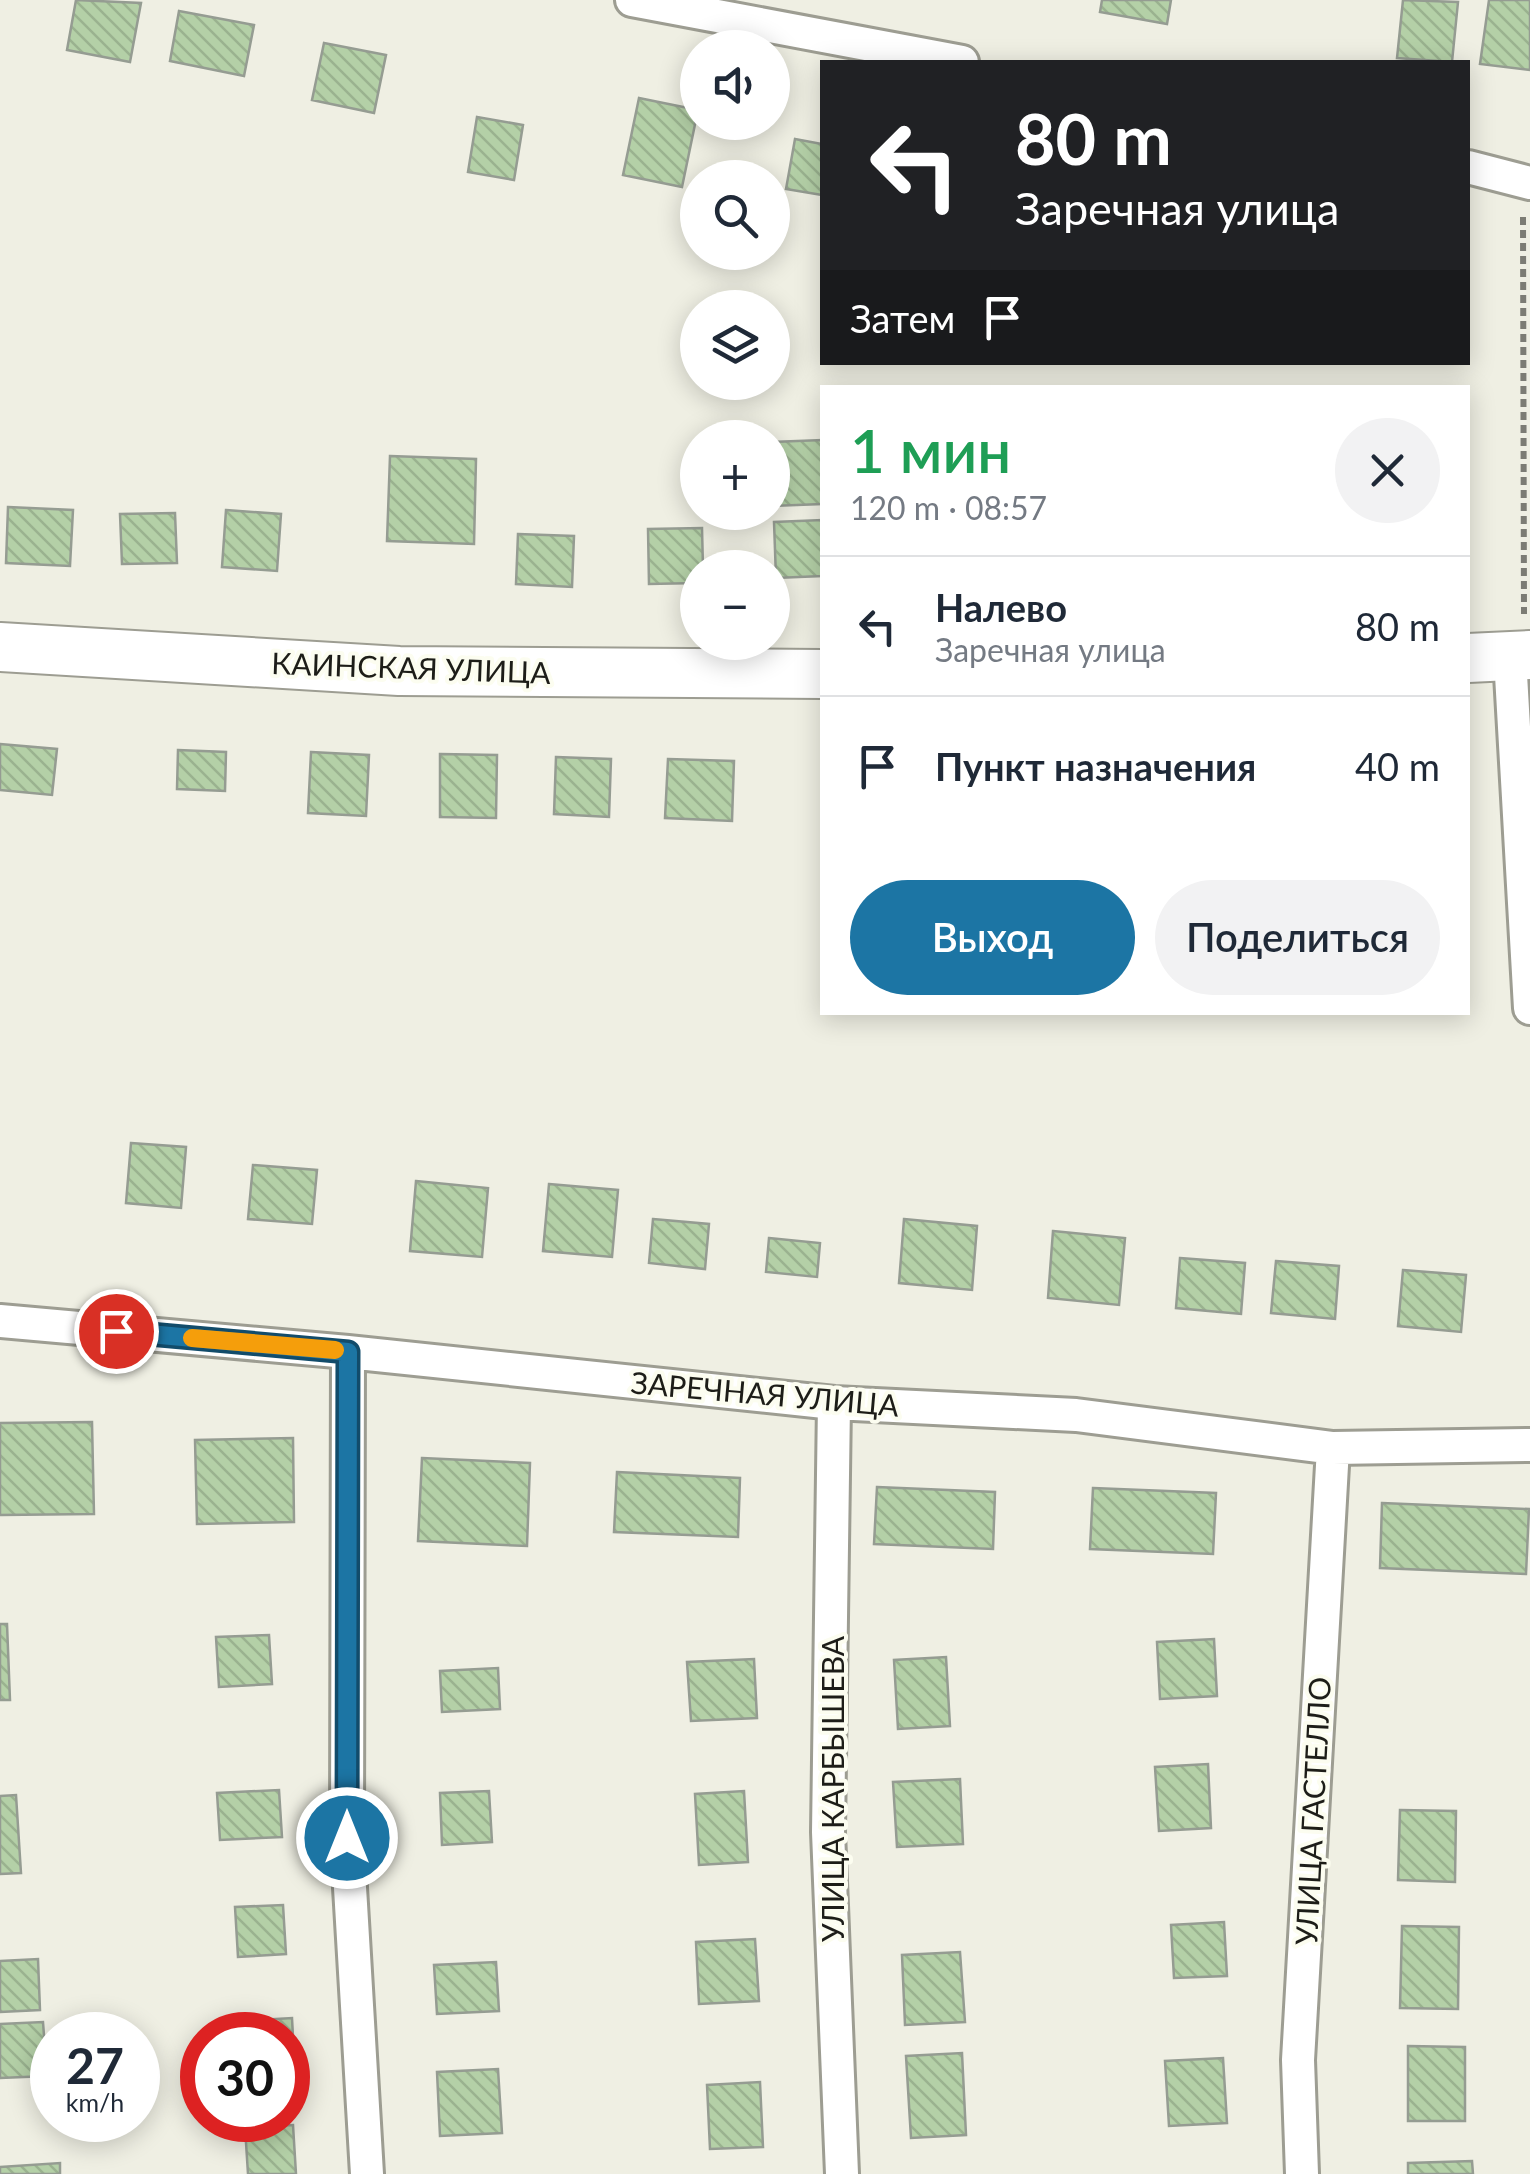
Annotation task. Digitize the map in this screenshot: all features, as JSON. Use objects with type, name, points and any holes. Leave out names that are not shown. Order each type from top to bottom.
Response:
[{"type":"main road","name":"КАИНСКАЯ УЛИЦА","points":[[0,647],[399,671],[820,674]]},
{"type":"street","points":[[632,0],[951,60]]},
{"type":"street","points":[[1470,168],[1526,182]]},
{"type":"street","points":[[1502,657],[1530,1008]]},
{"type":"street","name":"ЗАРЕЧНАЯ УЛИЦА","points":[[0,1321],[348,1352],[834,1403],[1076,1415],[1333,1448],[1530,1445]]},
{"type":"street","points":[[348,1352],[347,1838],[367,2174]]},
{"type":"street","name":"УЛИЦА КАРБЫШЕВА","points":[[834,1403],[828,1832],[842,2174]]},
{"type":"street","name":"УЛИЦА ГАСТЕЛЛО","points":[[1302,2174],[1298,2060],[1333,1448]]},
{"type":"path","points":[[1502,657],[1526,607],[1526,182]]},
{"type":"building","points":[[76,0],[141,3],[130,62],[67,50]]},
{"type":"building","points":[[1102,0],[1171,0],[1167,24],[1100,12]]},
{"type":"building","points":[[1403,0],[1458,2],[1452,60],[1397,58]]},
{"type":"building","points":[[1489,0],[1530,0],[1530,70],[1480,64]]},
{"type":"building","points":[[179,11],[254,25],[244,76],[170,61]]},
{"type":"building","points":[[324,43],[386,55],[374,113],[312,100]]},
{"type":"building","points":[[639,98],[680,106],[680,140],[692,140],[688,160],[680,160],[680,187],[623,175]]},
{"type":"building","points":[[477,117],[523,125],[514,180],[468,172]]},
{"type":"building","points":[[795,139],[820,144],[820,195],[790,190]]},
{"type":"building","points":[[820,440],[820,504],[790,505],[790,441]]},
{"type":"building","points":[[390,456],[476,459],[474,544],[387,541]]},
{"type":"building","points":[[8,507],[73,510],[70,566],[6,563]]},
{"type":"building","points":[[226,510],[281,514],[277,571],[222,567]]},
{"type":"building","points":[[175,513],[177,563],[122,564],[120,514]]},
{"type":"building","points":[[820,520],[820,576],[790,577],[790,550],[775,550],[774,530],[790,530],[790,521]]},
{"type":"building","points":[[648,529],[702,530],[703,550],[680,550],[680,583],[649,584]]},
{"type":"building","points":[[518,534],[574,536],[572,587],[516,584]]},
{"type":"building","points":[[0,744],[57,749],[52,795],[0,790]]},
{"type":"building","points":[[178,750],[226,752],[225,791],[177,789]]},
{"type":"building","points":[[311,752],[369,755],[366,816],[308,813]]},
{"type":"building","points":[[440,754],[497,755],[496,818],[440,817]]},
{"type":"building","points":[[556,757],[611,759],[609,817],[554,814]]},
{"type":"building","points":[[668,759],[734,761],[732,821],[665,818]]},
{"type":"building","points":[[131,1143],[186,1147],[181,1208],[126,1203]]},
{"type":"building","points":[[253,1165],[317,1170],[312,1224],[248,1219]]},
{"type":"building","points":[[416,1181],[488,1188],[482,1257],[410,1251]]},
{"type":"building","points":[[549,1184],[618,1190],[612,1257],[543,1251]]},
{"type":"building","points":[[653,1219],[709,1224],[705,1269],[649,1263]]},
{"type":"building","points":[[904,1219],[977,1226],[972,1290],[899,1283]]},
{"type":"building","points":[[1053,1231],[1125,1238],[1119,1305],[1048,1298]]},
{"type":"building","points":[[769,1238],[820,1243],[817,1277],[766,1272]]},
{"type":"building","points":[[1180,1258],[1245,1263],[1241,1314],[1176,1308]]},
{"type":"building","points":[[1276,1261],[1339,1266],[1335,1319],[1271,1313]]},
{"type":"building","points":[[1403,1270],[1466,1275],[1461,1332],[1398,1326]]},
{"type":"building","points":[[92,1422],[94,1514],[0,1515],[0,1423]]},
{"type":"building","points":[[293,1438],[294,1522],[197,1524],[195,1440]]},
{"type":"building","points":[[422,1458],[530,1463],[527,1546],[418,1541]]},
{"type":"building","points":[[617,1472],[740,1478],[738,1537],[614,1532]]},
{"type":"building","points":[[877,1487],[995,1492],[993,1549],[874,1544]]},
{"type":"building","points":[[1093,1488],[1216,1493],[1213,1554],[1090,1549]]},
{"type":"building","points":[[1382,1503],[1529,1509],[1526,1574],[1380,1568]]},
{"type":"building","points":[[0,1624],[7,1624],[10,1700],[0,1700]]},
{"type":"building","points":[[269,1635],[272,1684],[219,1687],[216,1637]]},
{"type":"building","points":[[1214,1639],[1217,1696],[1160,1699],[1157,1642]]},
{"type":"building","points":[[946,1657],[950,1726],[898,1729],[894,1660]]},
{"type":"building","points":[[754,1659],[757,1718],[691,1721],[687,1662]]},
{"type":"building","points":[[498,1668],[500,1709],[442,1712],[440,1671]]},
{"type":"building","points":[[1208,1764],[1211,1828],[1159,1831],[1155,1767]]},
{"type":"building","points":[[960,1779],[963,1844],[897,1847],[893,1782]]},
{"type":"building","points":[[279,1790],[282,1837],[220,1840],[217,1793]]},
{"type":"building","points":[[489,1791],[492,1842],[442,1845],[440,1793]]},
{"type":"building","points":[[744,1791],[748,1862],[699,1865],[695,1794]]},
{"type":"building","points":[[16,1795],[21,1873],[0,1874],[0,1796]]},
{"type":"building","points":[[1400,1810],[1456,1811],[1455,1882],[1398,1880]]},
{"type":"building","points":[[283,1905],[286,1954],[238,1957],[235,1907]]},
{"type":"building","points":[[1224,1922],[1227,1976],[1174,1978],[1171,1925]]},
{"type":"building","points":[[1402,1926],[1459,1927],[1458,2009],[1400,2008]]},
{"type":"building","points":[[755,1939],[759,2001],[699,2004],[696,1942]]},
{"type":"building","points":[[960,1952],[965,2022],[905,2025],[902,1955]]},
{"type":"building","points":[[38,1959],[40,2010],[0,2012],[0,1961]]},
{"type":"building","points":[[496,1962],[499,2011],[437,2014],[434,1965]]},
{"type":"building","points":[[30,2023],[30,2077],[0,2078],[0,2024]]},
{"type":"building","points":[[1408,2046],[1465,2047],[1465,2121],[1408,2121]]},
{"type":"building","points":[[962,2053],[966,2135],[911,2138],[906,2056]]},
{"type":"building","points":[[1223,2058],[1227,2123],[1169,2126],[1165,2061]]},
{"type":"building","points":[[498,2069],[502,2133],[440,2136],[437,2072]]},
{"type":"building","points":[[760,2082],[763,2147],[710,2149],[707,2085]]},
{"type":"building","points":[[246,2142],[294,2142],[296,2174],[248,2174]]},
{"type":"building","points":[[1472,2161],[1473,2174],[1408,2174],[1408,2163]]},
{"type":"building","points":[[60,2163],[60,2174],[0,2174],[0,2167]]},
{"type":"slow traffic","points":[[192,1338],[335,1350]]},
{"type":"route","points":[[116,1331],[348,1352],[347,1838]]}]
